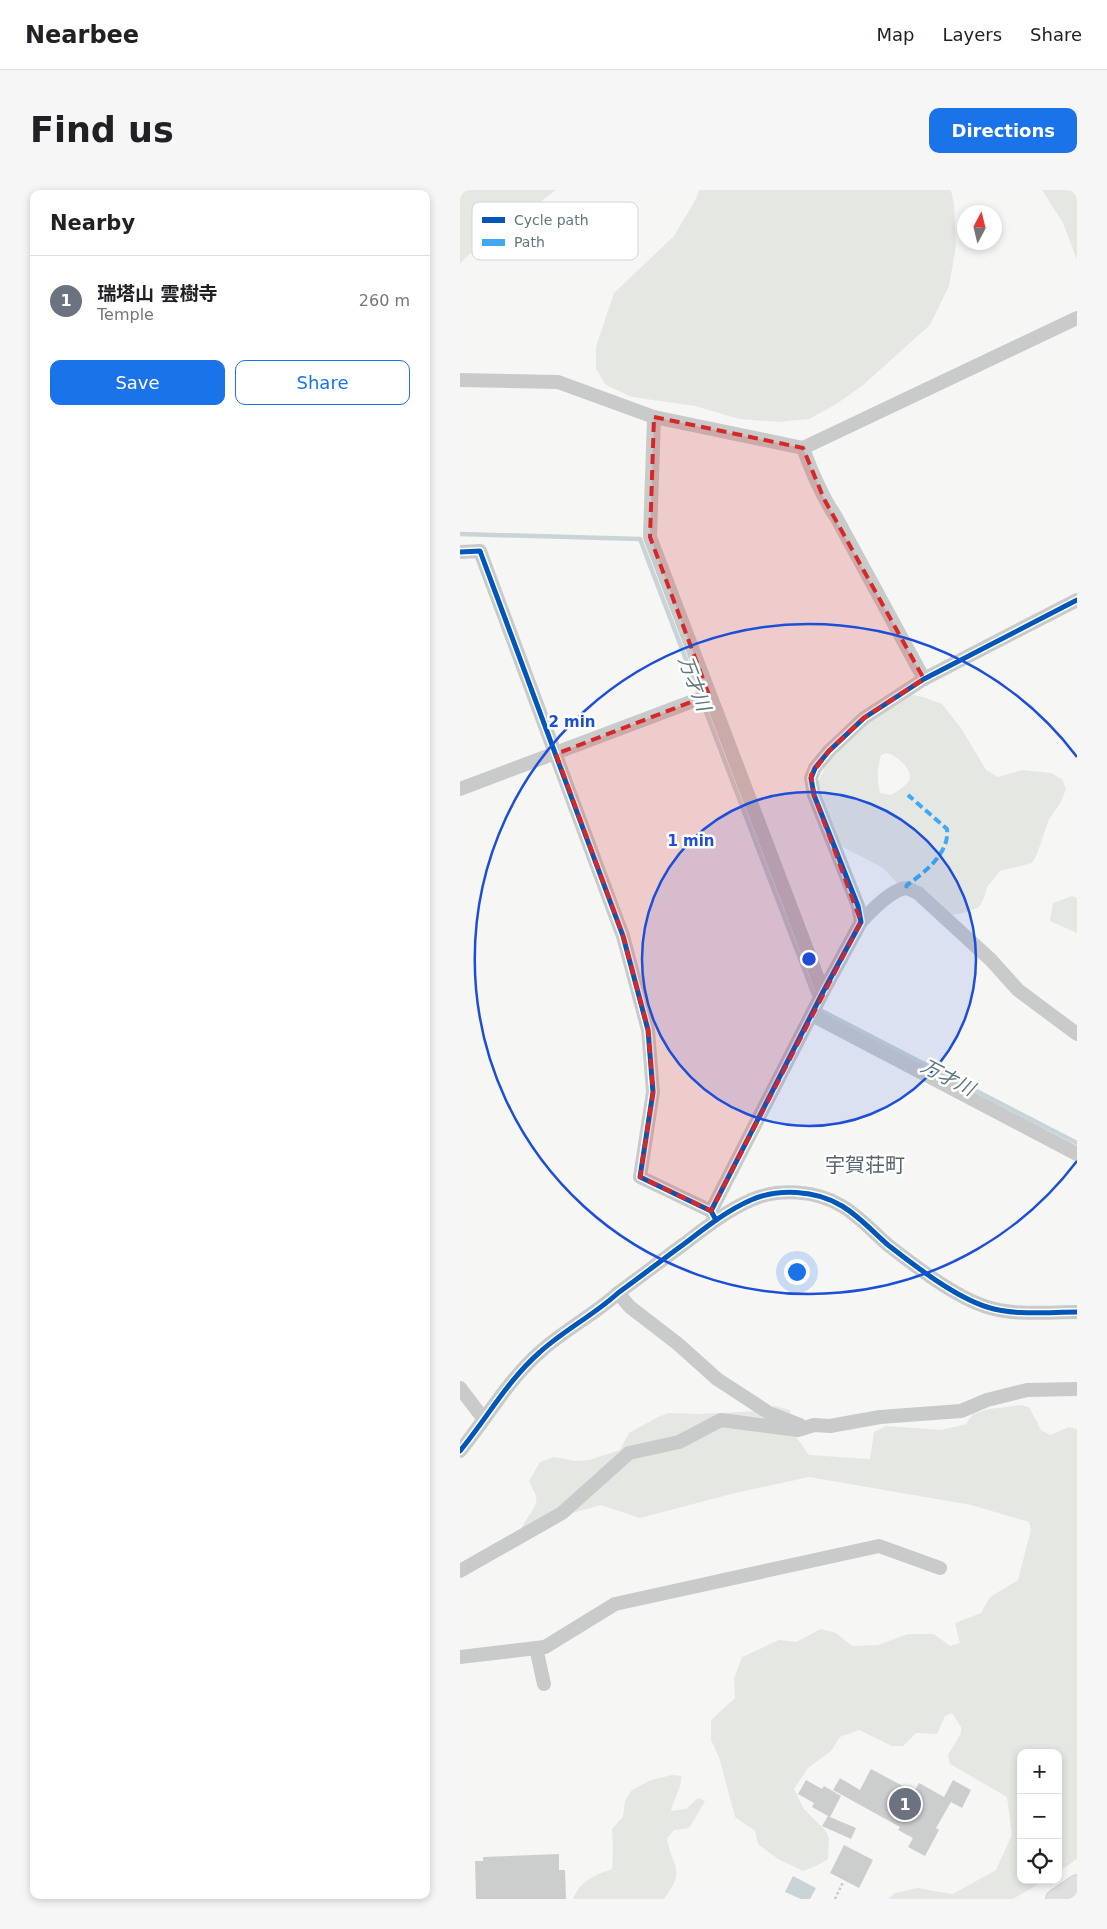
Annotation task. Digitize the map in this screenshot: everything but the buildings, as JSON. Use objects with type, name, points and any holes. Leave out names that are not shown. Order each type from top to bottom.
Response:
[{"type":"main road","points":[[1055,1899],[1077,1884]]},
{"type":"street","points":[[460,380],[558,382],[654,418],[803,448],[1077,318]]},
{"type":"street","points":[[654,418],[650,537],[703,697],[823,992]]},
{"type":"street","points":[[803,448],[813,477],[824,499],[836,517],[924,679]]},
{"type":"street","points":[[460,552],[480,551],[623,936],[648,1030],[653,1092],[640,1177],[714,1215]]},
{"type":"street","points":[[861,922],[858,906],[814,795],[811,775],[829,750],[864,718],[924,679],[1077,600]]},
{"type":"street","points":[[460,790],[508,770],[556,754],[703,697]]},
{"type":"street","points":[[714,1215],[823,992],[861,922],[872,910],[899,890],[906,888],[918,893],[991,960],[1018,990],[1077,1034]]},
{"type":"street","points":[[812,1015],[1077,1154]]},
{"type":"street","points":[[460,1451],[514,1379],[541,1351],[605,1305],[714,1215],[768,1195],[782,1192],[810,1194],[842,1206],[904,1256],[956,1293],[987,1307],[1003,1311],[1077,1312]]},
{"type":"street","points":[[618,1294],[630,1307],[678,1344],[717,1379],[769,1413],[802,1425],[830,1426],[880,1418],[961,1411],[975,1407],[987,1400],[1027,1390],[1077,1389]]},
{"type":"street","points":[[460,1388],[483,1418]]},
{"type":"street","points":[[460,1571],[562,1513],[629,1453],[679,1442],[721,1420],[798,1430],[814,1425]]},
{"type":"street","points":[[460,1657],[545,1647],[615,1604],[878,1546],[940,1568]]},
{"type":"street","points":[[536,1648],[544,1684]]},
{"type":"path","points":[[835,1899],[843,1882]]},
{"type":"highlighted area","points":[[654,417],[803,448],[824,499],[924,679],[864,718],[829,751],[811,775],[814,795],[861,922],[711,1211],[640,1177],[653,1092],[648,1030],[623,936],[556,754],[709,695],[650,537]]},
{"type":"shaded area","points":[[460,190],[556,190],[540,202],[472,202],[472,253],[460,264]]},
{"type":"shaded area","points":[[699,190],[951,190],[954,205],[956,246],[949,286],[930,325],[863,385],[835,405],[809,419],[778,422],[739,419],[695,406],[632,397],[606,385],[596,369],[596,347],[614,293],[674,236],[697,197]]},
{"type":"shaded area","points":[[1042,190],[1077,190],[1077,260],[1063,223]]},
{"type":"shaded area","points":[[912,695],[923,697],[942,704],[961,728],[986,770],[998,777],[1022,770],[1051,773],[1062,779],[1066,789],[1061,802],[1049,819],[1032,863],[1000,871],[987,887],[979,907],[953,915],[946,913],[925,892],[897,883],[883,868],[841,846],[824,811],[818,782],[830,758],[879,712]],"holes":[[[890,754],[904,764],[910,778],[904,786],[891,795],[880,793],[878,779],[881,755]]]},
{"type":"shaded area","points":[[1072,896],[1077,898],[1077,933],[1050,921],[1053,903]]},
{"type":"shaded area","points":[[1021,1405],[1029,1407],[1041,1430],[1050,1435],[1069,1427],[1077,1429],[1077,1859],[1062,1869],[1062,1749],[1017,1749],[1017,1884],[1038,1884],[1013,1899],[888,1899],[895,1893],[917,1888],[953,1894],[996,1870],[1012,1835],[1007,1797],[950,1764],[948,1755],[961,1733],[961,1727],[952,1713],[945,1716],[937,1734],[916,1733],[903,1746],[892,1746],[859,1730],[840,1737],[831,1751],[808,1768],[794,1789],[804,1809],[825,1830],[829,1838],[828,1859],[803,1871],[778,1859],[758,1844],[755,1831],[735,1817],[719,1757],[711,1740],[711,1720],[735,1698],[734,1678],[742,1657],[779,1640],[796,1642],[821,1629],[836,1633],[852,1646],[878,1645],[908,1634],[934,1634],[950,1646],[960,1643],[955,1623],[981,1613],[990,1597],[1018,1580],[1031,1530],[1029,1522],[971,1505],[809,1477],[735,1493],[640,1518],[601,1505],[544,1521],[520,1532],[533,1510],[536,1500],[529,1481],[540,1462],[554,1457],[575,1461],[589,1460],[620,1450],[629,1433],[669,1413],[698,1414],[759,1411],[775,1406],[790,1410],[792,1431],[809,1455],[870,1459],[874,1432],[886,1426],[941,1430],[966,1424],[973,1414],[989,1409]]},
{"type":"shaded area","points":[[672,1775],[681,1776],[681,1780],[671,1811],[686,1809],[698,1798],[705,1801],[689,1828],[674,1830],[667,1838],[676,1874],[675,1881],[664,1899],[573,1899],[584,1883],[594,1876],[612,1869],[612,1829],[623,1817],[625,1801],[632,1790],[651,1780]]},
{"type":"shaded area","points":[[793,1876],[816,1888],[810,1899],[801,1899],[785,1892]]},
{"type":"waterway","name":"万才川","points":[[460,534],[640,539],[814,995]]},
{"type":"waterway","name":"万才川","points":[[820,1010],[1077,1143]]},
{"type":"marked path","points":[[906,888],[940,854],[947,838],[947,829],[908,795]]},
{"type":"cycle path","points":[[460,552],[480,551],[623,936],[648,1030],[653,1092],[640,1177],[711,1211],[716,1220]]},
{"type":"cycle path","points":[[711,1211],[861,922],[858,906],[814,795],[811,778],[815,768],[829,751],[864,718],[924,679],[1077,600]]},
{"type":"cycle path","points":[[460,1451],[518,1375],[549,1344],[716,1220],[742,1204],[762,1196],[797,1192],[832,1201],[854,1214],[888,1245],[936,1280],[962,1296],[987,1307],[1020,1313],[1077,1312]]},
{"type":"place","name":"瑞塔山 雲樹寺","points":[[905,1804]]},
{"type":"district","name":"宇賀荘町","points":[[865,1165]]}]
